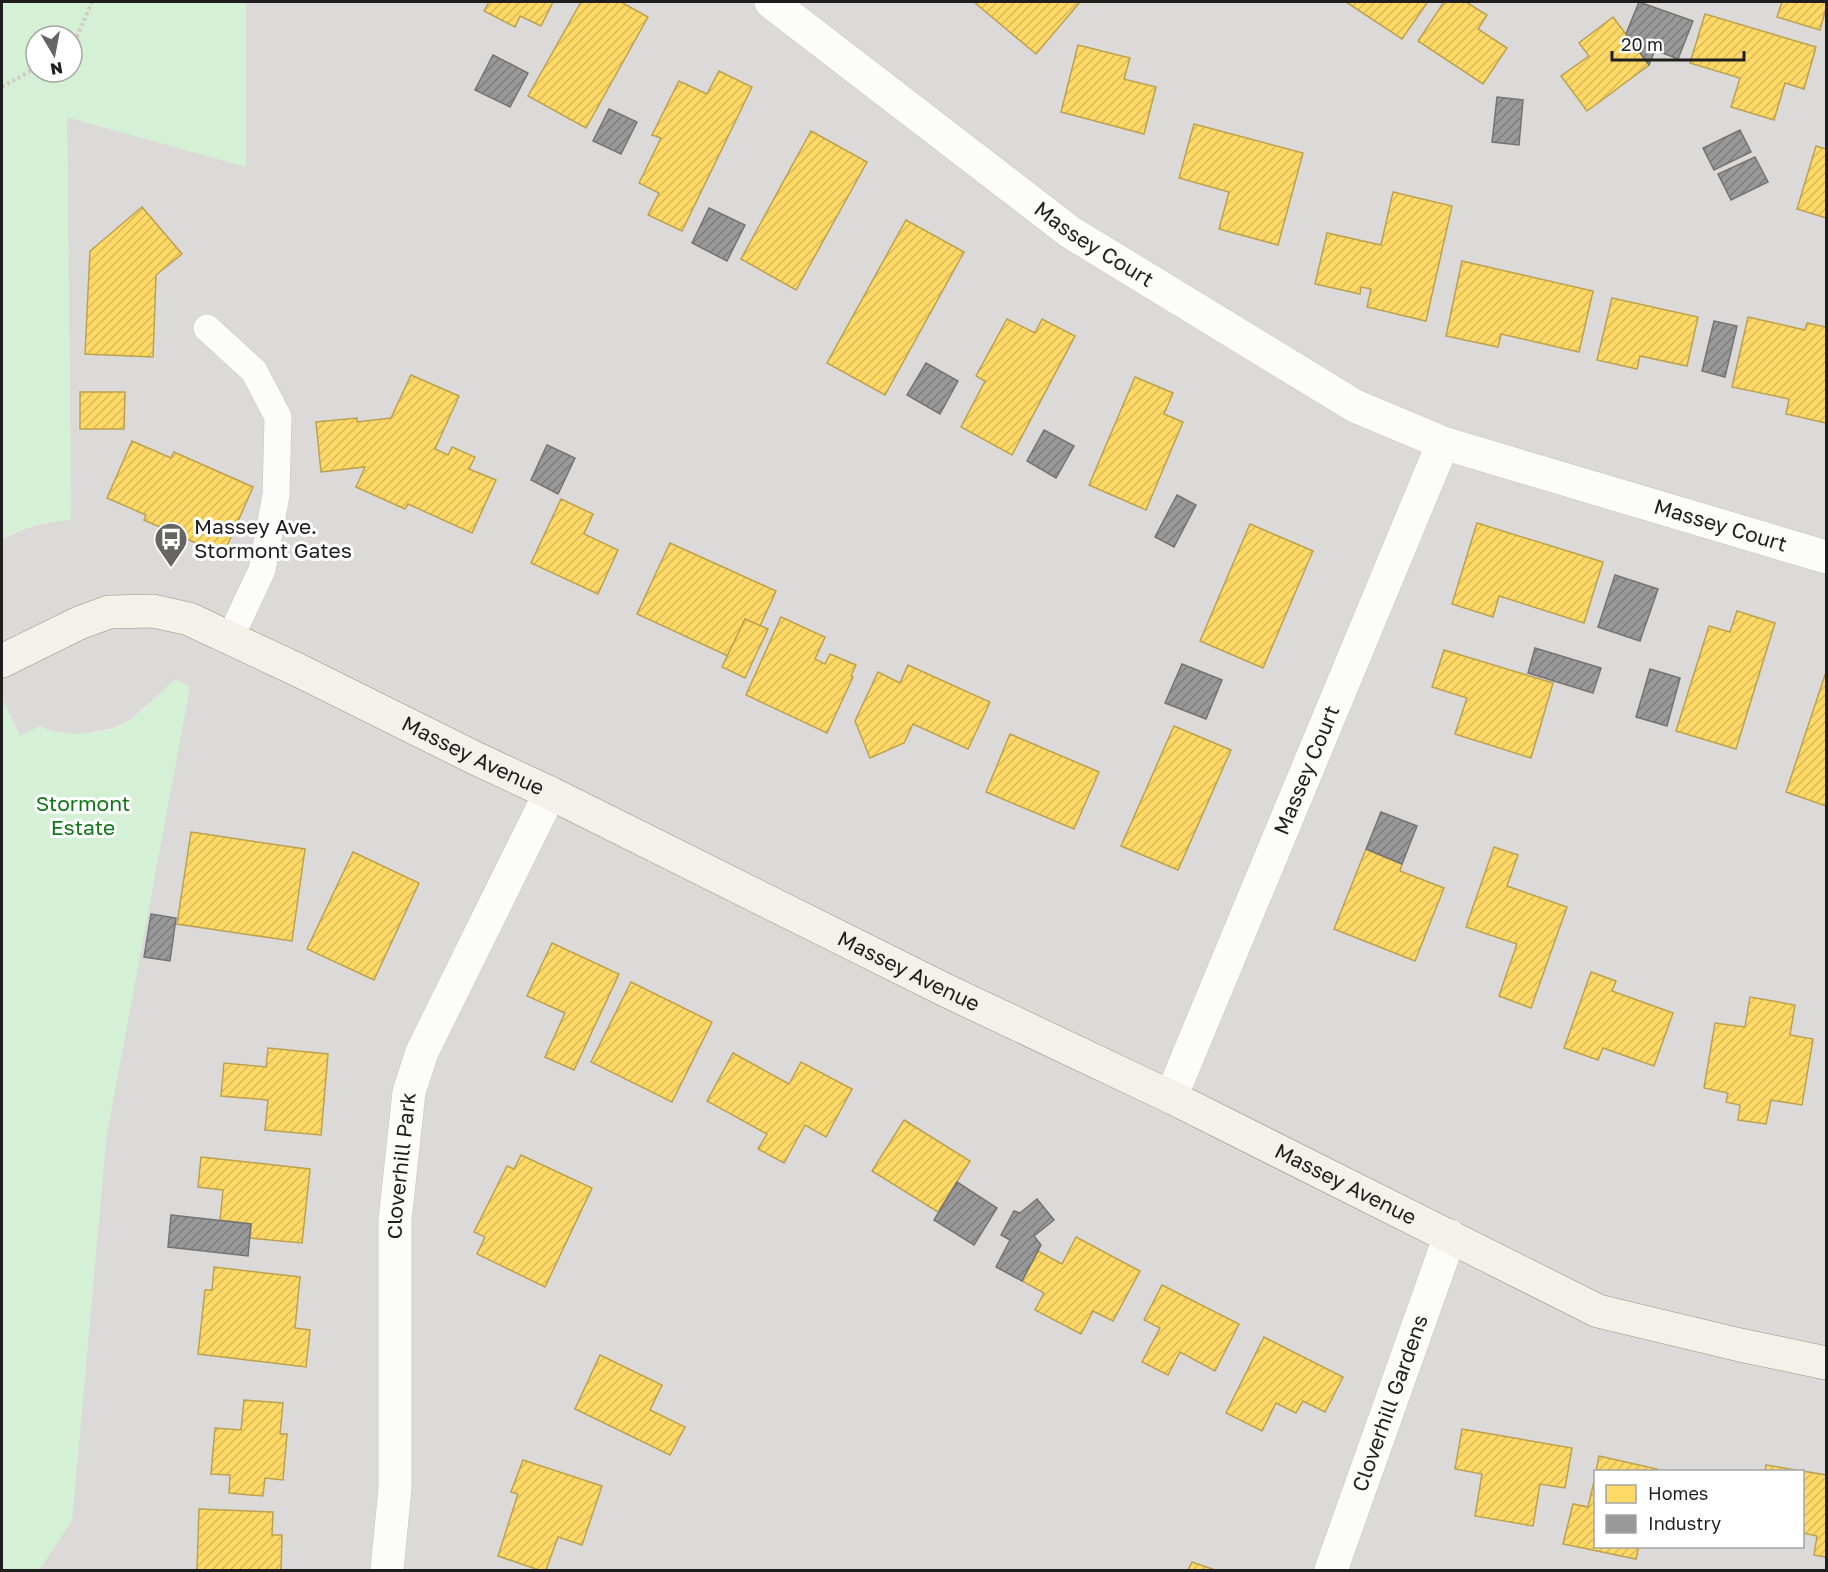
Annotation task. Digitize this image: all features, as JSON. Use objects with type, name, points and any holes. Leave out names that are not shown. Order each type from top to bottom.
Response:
[{"type":"street","name":"Massey Court","points":[[771,2],[1070,232],[1354,405],[1443,443],[1827,557]]},
{"type":"street","name":"Massey Court","points":[[1171,1097],[1443,443]]},
{"type":"street","name":"Massey Avenue","points":[[2,661],[79,623],[109,612],[153,611],[189,619],[550,793],[945,990],[1171,1097],[1598,1311],[1827,1363]]},
{"type":"street","name":"Cloverhill Park","points":[[387,1570],[395,1488],[395,1220],[409,1092],[422,1052],[550,793]]},
{"type":"street","name":"Cloverhill Gardens","points":[[1331,1570],[1450,1236]]},
{"type":"lane","points":[[207,328],[254,371],[278,417],[276,495],[262,570],[230,638]]},
{"type":"path","points":[[82,24],[92,2]]},
{"type":"path","points":[[2,87],[24,75]]},
{"type":"shaded area","points":[[246,2],[1826,2],[1826,1570],[39,1570],[72,1520],[106,1139],[175,680],[129,721],[113,728],[83,734],[66,734],[46,730],[20,736],[2,699],[2,539],[27,528],[71,519],[67,117],[246,166]]},
{"type":"green space","points":[[2,2],[246,2],[246,167],[67,117],[71,520],[44,523],[2,539]]},
{"type":"green space","name":"Stormont Estate","points":[[175,679],[190,687],[106,1139],[72,1520],[39,1570],[2,1570],[2,699],[20,736],[40,726],[61,733],[85,734],[110,730],[130,721]]},
{"type":"building: Homes","points":[[489,2],[553,2],[541,26],[520,16],[515,27],[484,11]]},
{"type":"building: Homes","points":[[581,2],[621,2],[648,17],[586,128],[528,96]]},
{"type":"building: Homes","points":[[974,2],[1080,2],[1036,54]]},
{"type":"building: Homes","points":[[1346,2],[1424,2],[1427,3],[1402,39]]},
{"type":"building: Homes","points":[[1444,2],[1466,2],[1487,15],[1478,29],[1507,48],[1483,84],[1418,41]]},
{"type":"building: Homes","points":[[1782,2],[1826,2],[1820,30],[1777,17]]},
{"type":"building: Homes","points":[[1705,14],[1816,47],[1804,89],[1785,83],[1774,120],[1731,107],[1740,78],[1690,63]]},
{"type":"building: Homes","points":[[1613,17],[1649,65],[1587,111],[1561,76],[1589,56],[1579,43]]},
{"type":"building: Homes","points":[[1078,45],[1130,58],[1124,79],[1156,87],[1144,134],[1061,112]]},
{"type":"building: Homes","points":[[719,71],[752,87],[682,231],[648,215],[659,193],[639,183],[661,138],[652,135],[679,81],[707,94]]},
{"type":"building: Homes","points":[[1194,124],[1303,153],[1278,245],[1219,229],[1229,192],[1179,178]]},
{"type":"building: Homes","points":[[811,131],[867,162],[796,290],[741,259]]},
{"type":"building: Homes","points":[[1816,146],[1826,149],[1826,218],[1797,209]]},
{"type":"building: Homes","points":[[1393,192],[1452,206],[1426,321],[1367,307],[1371,289],[1361,287],[1360,294],[1315,284],[1327,233],[1381,245]]},
{"type":"building: Homes","points":[[142,207],[182,254],[156,275],[153,357],[85,354],[90,251]]},
{"type":"building: Homes","points":[[906,220],[964,252],[885,395],[827,363]]},
{"type":"building: Homes","points":[[1462,261],[1593,291],[1579,352],[1501,334],[1498,347],[1446,336]]},
{"type":"building: Homes","points":[[1612,298],[1698,317],[1687,366],[1640,356],[1637,369],[1597,360]]},
{"type":"building: Homes","points":[[1748,317],[1805,330],[1807,323],[1826,327],[1826,423],[1786,414],[1789,399],[1732,387]]},
{"type":"building: Homes","points":[[1007,319],[1035,333],[1042,319],[1075,336],[1012,455],[961,427],[985,381],[976,376]]},
{"type":"building: Homes","points":[[411,375],[459,396],[435,449],[448,455],[452,447],[475,457],[469,469],[496,480],[472,533],[408,504],[405,509],[356,487],[365,467],[321,472],[316,422],[357,418],[357,422],[391,418]]},
{"type":"building: Homes","points":[[1135,377],[1173,393],[1164,414],[1183,422],[1146,510],[1089,485]]},
{"type":"building: Homes","points":[[80,392],[125,392],[124,429],[80,429]]},
{"type":"building: Homes","points":[[132,441],[171,458],[174,452],[253,487],[223,555],[144,520],[146,515],[107,498]]},
{"type":"building: Homes","points":[[561,499],[593,514],[584,534],[618,550],[598,594],[531,563]]},
{"type":"building: Homes","points":[[1477,523],[1603,562],[1584,623],[1499,596],[1493,617],[1452,604]]},
{"type":"building: Homes","points":[[1250,524],[1313,551],[1263,668],[1200,641]]},
{"type":"building: Homes","points":[[670,543],[776,591],[760,626],[745,619],[728,656],[637,614]]},
{"type":"building: Homes","points":[[1737,611],[1775,623],[1736,749],[1676,731],[1709,626],[1730,632]]},
{"type":"building: Homes","points":[[781,617],[825,637],[815,659],[825,664],[830,654],[856,665],[851,676],[853,677],[827,733],[746,695]]},
{"type":"building: Homes","points":[[745,619],[768,629],[745,678],[722,667]]},
{"type":"building: Homes","points":[[1444,650],[1553,683],[1531,758],[1455,734],[1467,698],[1432,687]]},
{"type":"building: Homes","points":[[908,665],[990,702],[968,749],[913,724],[904,743],[870,758],[855,721],[878,672],[900,683]]},
{"type":"building: Homes","points":[[1826,672],[1826,806],[1786,792]]},
{"type":"building: Homes","points":[[1174,726],[1231,750],[1178,870],[1121,846]]},
{"type":"building: Homes","points":[[1010,734],[1099,772],[1074,829],[986,792]]},
{"type":"building: Homes","points":[[191,832],[305,849],[292,941],[177,924]]},
{"type":"building: Homes","points":[[1494,847],[1518,855],[1507,886],[1567,907],[1531,1008],[1499,996],[1517,944],[1466,927]]},
{"type":"building: Homes","points":[[1366,849],[1402,864],[1400,871],[1444,888],[1415,961],[1334,929]]},
{"type":"building: Homes","points":[[353,852],[419,883],[374,980],[307,949]]},
{"type":"building: Homes","points":[[552,943],[619,974],[574,1070],[545,1057],[565,1013],[527,996]]},
{"type":"building: Homes","points":[[1591,972],[1616,981],[1612,991],[1673,1013],[1654,1066],[1603,1048],[1598,1060],[1564,1048]]},
{"type":"building: Homes","points":[[631,982],[712,1022],[672,1102],[591,1062]]},
{"type":"building: Homes","points":[[1750,997],[1795,1005],[1790,1035],[1813,1039],[1802,1105],[1771,1100],[1766,1124],[1738,1120],[1740,1105],[1726,1102],[1728,1093],[1704,1088],[1715,1023],[1745,1027]]},
{"type":"building: Homes","points":[[268,1048],[328,1054],[321,1135],[265,1130],[268,1100],[221,1096],[224,1063],[266,1067]]},
{"type":"building: Homes","points":[[733,1053],[789,1084],[801,1062],[852,1089],[826,1137],[805,1125],[784,1163],[758,1149],[767,1134],[707,1101]]},
{"type":"building: Homes","points":[[904,1120],[970,1161],[938,1212],[872,1171]]},
{"type":"building: Homes","points":[[521,1155],[592,1188],[545,1287],[477,1254],[485,1237],[474,1232],[507,1166],[514,1169]]},
{"type":"building: Homes","points":[[201,1157],[310,1169],[302,1243],[250,1238],[251,1224],[220,1220],[223,1190],[198,1187]]},
{"type":"building: Homes","points":[[1076,1237],[1140,1271],[1113,1321],[1093,1311],[1081,1334],[1035,1310],[1044,1293],[1022,1281],[1038,1251],[1062,1264]]},
{"type":"building: Homes","points":[[214,1267],[300,1277],[295,1328],[310,1330],[306,1367],[198,1354],[205,1290],[212,1290]]},
{"type":"building: Homes","points":[[1162,1285],[1239,1324],[1215,1371],[1180,1352],[1168,1375],[1142,1362],[1160,1328],[1144,1320]]},
{"type":"building: Homes","points":[[1264,1337],[1343,1377],[1325,1412],[1303,1401],[1296,1413],[1276,1403],[1262,1431],[1226,1413]]},
{"type":"building: Homes","points":[[600,1355],[662,1385],[650,1410],[685,1427],[670,1455],[575,1409]]},
{"type":"building: Homes","points":[[244,1400],[283,1403],[280,1434],[287,1434],[283,1480],[265,1478],[263,1496],[229,1493],[230,1475],[211,1474],[215,1428],[241,1430]]},
{"type":"building: Homes","points":[[1462,1429],[1572,1448],[1565,1488],[1540,1484],[1533,1526],[1475,1516],[1482,1474],[1455,1469]]},
{"type":"building: Homes","points":[[1599,1456],[1657,1469],[1657,1470],[1596,1470]]},
{"type":"building: Homes","points":[[523,1460],[602,1486],[582,1545],[558,1537],[546,1570],[539,1570],[498,1556],[518,1494],[511,1492]]},
{"type":"building: Homes","points":[[1766,1465],[1796,1470],[1765,1470]]},
{"type":"building: Homes","points":[[1804,1471],[1826,1475],[1826,1557],[1814,1555],[1817,1536],[1804,1533]]},
{"type":"building: Homes","points":[[1594,1482],[1594,1548],[1639,1548],[1636,1559],[1563,1544],[1573,1504],[1588,1507]]},
{"type":"building: Homes","points":[[199,1509],[273,1512],[272,1535],[282,1535],[281,1570],[197,1570]]},
{"type":"building: Homes","points":[[1192,1562],[1215,1570],[1188,1570]]},
{"type":"building: Industry","points":[[1639,2],[1693,21],[1678,59],[1655,50],[1649,65],[1626,34]]},
{"type":"building: Industry","points":[[493,55],[528,73],[510,107],[475,90]]},
{"type":"building: Industry","points":[[1497,97],[1523,100],[1519,145],[1492,142]]},
{"type":"building: Industry","points":[[609,109],[637,122],[621,154],[593,141]]},
{"type":"building: Industry","points":[[1740,130],[1751,152],[1714,170],[1703,148]]},
{"type":"building: Industry","points":[[1755,157],[1768,182],[1731,200],[1718,174]]},
{"type":"building: Industry","points":[[709,208],[745,225],[727,261],[692,243]]},
{"type":"building: Industry","points":[[1714,321],[1737,326],[1725,377],[1702,371]]},
{"type":"building: Industry","points":[[926,363],[958,381],[940,414],[907,395]]},
{"type":"building: Industry","points":[[1044,430],[1074,446],[1056,478],[1027,461]]},
{"type":"building: Industry","points":[[547,445],[575,458],[558,494],[531,480]]},
{"type":"building: Industry","points":[[1177,495],[1196,505],[1174,547],[1155,537]]},
{"type":"building: Industry","points":[[1615,575],[1658,589],[1640,641],[1598,627]]},
{"type":"building: Industry","points":[[1535,648],[1601,668],[1593,693],[1528,673]]},
{"type":"building: Industry","points":[[1182,664],[1222,680],[1206,719],[1165,703]]},
{"type":"building: Industry","points":[[1650,669],[1680,678],[1667,726],[1636,717]]},
{"type":"building: Industry","points":[[1381,812],[1417,826],[1402,864],[1366,849]]},
{"type":"building: Industry","points":[[151,914],[176,918],[170,961],[144,957]]},
{"type":"building: Industry","points":[[957,1182],[997,1208],[974,1245],[934,1220]]},
{"type":"building: Industry","points":[[1037,1199],[1054,1220],[1034,1236],[1041,1245],[1022,1281],[996,1267],[1010,1240],[1001,1235],[1014,1211],[1020,1213]]},
{"type":"building: Industry","points":[[171,1215],[251,1224],[248,1256],[168,1247]]},
{"type":"place","name":"Massey Ave. Stormont Gates","points":[[171,568]]}]
